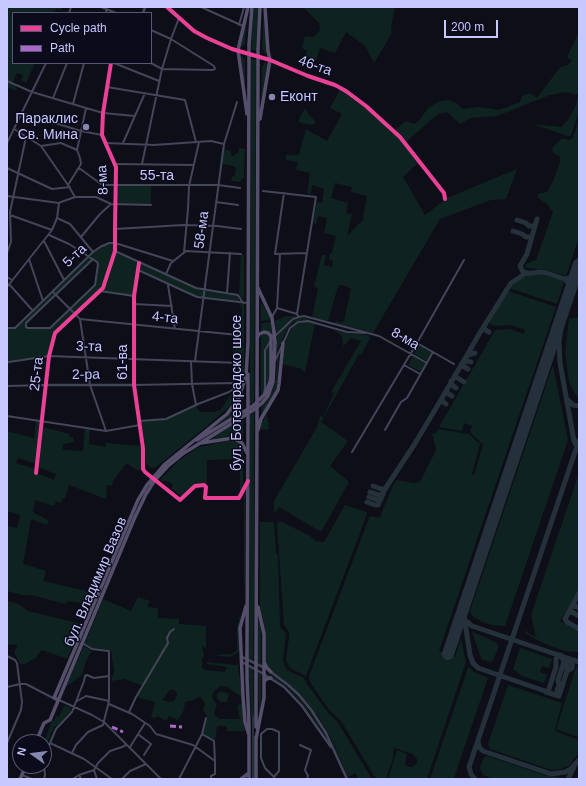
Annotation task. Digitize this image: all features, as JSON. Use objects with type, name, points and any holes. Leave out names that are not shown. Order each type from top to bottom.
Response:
[{"type":"main road","points":[[248,7],[241,25],[238,50],[249,124]]},
{"type":"main road","name":"бул. Ботевградско шосе","points":[[249,779],[247,677],[248,303],[249,46],[252,7]]},
{"type":"main road","name":"бул. Ботевградско шосе","points":[[256,779],[256,341],[258,49],[260,7]]},
{"type":"main road","points":[[258,126],[270,60],[265,7]]},
{"type":"main road","name":"бул. Владимир Вазов","points":[[154,479],[168,466],[198,444],[262,404],[268,396],[273,382],[275,333],[272,318],[257,286]]},
{"type":"main road","points":[[186,446],[236,417],[265,394],[270,382],[270,336],[266,332],[262,332],[259,334],[256,341]]},
{"type":"main road","points":[[186,446],[227,414],[238,399],[246,377],[248,342]]},
{"type":"main road","points":[[256,437],[260,423],[278,390],[283,343]]},
{"type":"main road","points":[[198,444],[233,438],[238,440],[244,446],[248,456]]},
{"type":"main road","name":"бул. Владимир Вазов","points":[[39,734],[44,723],[50,720],[56,699],[144,496],[165,464],[186,446]]},
{"type":"main road","points":[[247,593],[246,607],[240,628],[245,722],[249,735]]},
{"type":"main road","points":[[256,598],[264,630],[263,704],[256,739]]},
{"type":"main road","points":[[263,660],[271,672]]},
{"type":"main road","points":[[256,669],[263,668]]},
{"type":"main road","points":[[264,683],[266,679],[271,678]]},
{"type":"main road","points":[[241,779],[249,773]]},
{"type":"street","points":[[101,7],[107,11]]},
{"type":"street","name":"46-та","points":[[167,7],[194,31],[207,38],[335,85],[366,106],[400,137],[444,194],[445,199]]},
{"type":"street","points":[[201,7],[241,25],[244,7]]},
{"type":"street","points":[[142,164],[162,69],[171,39],[180,18]]},
{"type":"street","points":[[152,30],[171,39],[214,66],[215,69],[162,69],[152,64]]},
{"type":"street","points":[[7,143],[46,64]]},
{"type":"street","points":[[53,98],[66,64]]},
{"type":"street","points":[[73,104],[84,64]]},
{"type":"street","name":"8-ма","points":[[111,64],[103,112],[102,135],[116,164],[115,251]]},
{"type":"street","points":[[116,64],[159,81]]},
{"type":"street","points":[[7,81],[32,92],[86,108],[103,112],[135,116]]},
{"type":"street","points":[[107,87],[185,100],[198,142],[189,186],[184,252]]},
{"type":"street","points":[[123,143],[145,93]]},
{"type":"street","name":"58-ма","points":[[194,361],[224,144],[237,102]]},
{"type":"street","points":[[7,168],[52,189],[69,186],[81,164],[77,150],[86,108]]},
{"type":"street","points":[[22,112],[81,131],[102,135]]},
{"type":"street","points":[[14,129],[41,146],[75,197]]},
{"type":"street","points":[[7,253],[12,242],[10,215],[26,137]]},
{"type":"street","points":[[105,143],[146,145],[211,141],[224,144]]},
{"type":"street","points":[[41,146],[61,144],[77,150]]},
{"type":"street","points":[[116,164],[193,165]]},
{"type":"street","name":"55-та","points":[[80,168],[101,184],[189,186],[218,185],[240,188]]},
{"type":"street","points":[[263,191],[316,197],[298,316],[275,333]]},
{"type":"street","points":[[284,193],[275,254],[307,253]]},
{"type":"street","points":[[7,196],[59,204],[75,197],[96,197],[115,205],[151,205]]},
{"type":"street","points":[[216,202],[238,205]]},
{"type":"street","points":[[7,287],[52,230],[57,218],[59,204]]},
{"type":"street","points":[[81,237],[100,214],[111,204]]},
{"type":"street","points":[[10,215],[52,230]]},
{"type":"street","points":[[57,218],[70,224],[93,252]]},
{"type":"street","points":[[115,229],[186,225],[241,229]]},
{"type":"street","points":[[48,235],[69,244],[93,259]]},
{"type":"street","points":[[44,241],[64,280]]},
{"type":"street","name":"5-та","points":[[7,328],[15,328],[93,252],[106,244],[111,242],[115,243]]},
{"type":"street","points":[[115,243],[173,261]]},
{"type":"street","points":[[115,251],[196,288],[238,295],[243,302]]},
{"type":"street","name":"25-та","points":[[36,473],[43,422],[49,356],[55,334],[100,291],[104,285],[115,251]]},
{"type":"street","points":[[166,274],[173,261],[184,252],[230,252],[241,254]]},
{"type":"street","points":[[227,293],[230,252]]},
{"type":"street","points":[[272,318],[276,309],[280,254]]},
{"type":"street","points":[[29,259],[43,301]]},
{"type":"street","name":"5-та","points":[[93,259],[98,264],[95,285],[50,328],[28,328],[25,325],[93,259]]},
{"type":"street","points":[[352,452],[411,354],[464,260]]},
{"type":"street","name":"61-ва","points":[[139,263],[134,296],[134,385],[143,448],[143,469],[154,479]]},
{"type":"street","points":[[138,270],[193,296],[248,303]]},
{"type":"street","points":[[7,277],[12,280]]},
{"type":"street","points":[[9,284],[33,311]]},
{"type":"street","points":[[168,284],[175,329]]},
{"type":"street","points":[[100,291],[134,296]]},
{"type":"street","points":[[53,292],[80,319],[90,384],[106,431]]},
{"type":"street","points":[[134,304],[172,306]]},
{"type":"street","name":"8-ма","points":[[267,308],[271,310],[276,309],[298,316],[304,316],[386,338],[427,363]]},
{"type":"street","name":"4-та","points":[[80,319],[238,335],[238,345]]},
{"type":"street","name":"8-ма","points":[[275,362],[290,328],[294,324],[305,320],[348,332],[372,334]]},
{"type":"street","points":[[417,343],[454,364]]},
{"type":"street","points":[[385,430],[401,402],[407,398],[433,352]]},
{"type":"street","name":"3-та","points":[[10,362],[49,356],[240,363]]},
{"type":"street","points":[[139,421],[166,419],[196,405],[192,384],[191,361]]},
{"type":"street","points":[[404,365],[421,375]]},
{"type":"street","name":"2-ра","points":[[7,386],[234,383],[236,385],[235,388],[229,392],[196,405]]},
{"type":"street","points":[[7,416],[106,431],[140,425]]},
{"type":"street","points":[[154,479],[180,500],[195,486],[204,485],[206,487],[206,498],[241,497],[248,481]]},
{"type":"street","points":[[129,712],[136,697],[168,643],[167,638],[170,632],[174,629]]},
{"type":"street","points":[[72,753],[74,748],[88,732],[103,725],[109,703],[109,651],[92,650],[84,644]]},
{"type":"street","points":[[7,656],[15,660],[17,663],[22,702],[21,710],[7,743]]},
{"type":"street","points":[[242,657],[271,672],[288,685],[305,702],[326,733],[347,779]]},
{"type":"street","points":[[242,662],[271,678],[284,688],[302,706],[335,753]]},
{"type":"street","points":[[52,739],[58,727],[70,715],[85,676],[87,675],[94,678],[109,676]]},
{"type":"street","points":[[7,687],[26,684],[96,716],[104,722],[161,779]]},
{"type":"street","points":[[76,702],[86,696],[109,703],[129,712],[152,728],[157,734],[196,747],[215,761]]},
{"type":"street","points":[[179,779],[202,734],[206,718]]},
{"type":"street","points":[[130,748],[145,723]]},
{"type":"street","points":[[267,729],[272,729],[279,732],[279,770],[274,778],[265,768],[260,758],[260,734],[267,729]]},
{"type":"street","points":[[202,734],[214,742],[215,774],[211,776],[211,779]]},
{"type":"street","points":[[139,735],[151,744],[144,755]]},
{"type":"street","points":[[52,744],[96,766],[112,779]]},
{"type":"street","points":[[73,779],[79,775],[94,770],[112,750],[126,745]]},
{"type":"street","points":[[300,745],[311,750],[305,770],[308,776],[307,779]]},
{"type":"street","points":[[122,779],[130,771],[146,764]]},
{"type":"street","points":[[94,770],[97,779]]},
{"type":"street","points":[[79,775],[81,779]]},
{"type":"street","points":[[155,779],[158,776]]},
{"type":"street","points":[[21,777],[32,779]]},
{"type":"green space","points":[[7,7],[62,7],[61,10],[56,9],[54,12],[12,12],[12,64],[35,64],[26,83],[21,80],[23,75],[17,73],[12,84],[15,85],[17,91],[7,87]]},
{"type":"green space","points":[[254,7],[258,7],[256,51],[251,49]]},
{"type":"green space","points":[[264,7],[267,51],[265,54],[264,50],[262,50]]},
{"type":"green space","points":[[303,7],[396,7],[394,10],[391,28],[392,33],[374,63],[365,46],[346,32],[335,53],[320,48],[316,61],[305,57],[307,51],[302,48],[305,36],[314,37],[320,30],[319,23]]},
{"type":"green space","points":[[247,16],[245,44],[243,47],[240,46]]},
{"type":"green space","points":[[579,32],[579,112],[571,135],[568,136],[532,124],[561,127],[568,120],[576,105],[578,95],[565,92],[550,95],[497,116],[471,118],[460,124],[447,112],[438,114],[405,143],[419,162],[403,177],[425,215],[447,198],[517,169],[506,199],[491,200],[440,219],[373,333],[335,323],[336,321],[341,323],[344,321],[351,289],[342,285],[338,286],[328,321],[312,317],[318,289],[314,286],[322,255],[326,255],[324,265],[332,267],[333,261],[329,260],[336,236],[324,233],[327,218],[318,216],[316,224],[313,223],[317,202],[322,203],[324,189],[312,185],[311,194],[307,194],[310,173],[296,170],[298,162],[286,160],[286,155],[299,155],[306,129],[327,141],[342,114],[330,108],[341,88],[366,106],[394,131],[406,121],[414,124],[418,122],[428,108],[440,101],[449,100],[458,104],[462,109],[479,107],[499,110],[520,102],[522,96],[530,93],[537,98],[560,67],[566,66],[572,61],[567,57]],"holes":[[[335,183],[352,187],[351,192],[367,196],[363,217],[364,219],[347,236],[352,214],[346,213],[348,203],[331,198]]]},
{"type":"green space","points":[[241,56],[243,56],[243,59],[245,60],[245,91]]},
{"type":"green space","points":[[251,59],[256,60],[254,402],[250,406]]},
{"type":"green space","points":[[264,62],[269,64],[261,105],[262,66],[264,65]]},
{"type":"green space","points":[[305,108],[316,122],[313,125],[300,123],[299,121]]},
{"type":"green space","points":[[579,121],[579,237],[566,276],[547,270],[527,268],[525,267],[526,264],[536,260],[553,212],[547,204],[537,197],[538,194],[548,191],[560,162],[560,157],[553,152],[552,148],[562,138],[568,140],[572,139]]},
{"type":"green space","points":[[239,148],[245,149],[244,177],[239,182],[231,181],[232,177],[235,175],[236,168],[222,164],[224,149],[231,151],[231,155],[234,156],[236,153],[238,154]]},
{"type":"green space","points":[[116,185],[151,186],[151,205],[115,205]]},
{"type":"green space","points":[[115,243],[115,251],[196,288],[238,295],[239,299],[238,301],[197,297],[138,271],[134,296],[100,291],[55,333],[49,356],[10,362],[8,364],[9,374],[7,374],[7,328],[15,328],[93,252],[106,244]],"holes":[[[93,259],[98,264],[95,285],[50,328],[29,328],[25,325]]]},
{"type":"green space","points":[[241,254],[244,255],[244,301],[239,293]]},
{"type":"green space","points":[[533,274],[548,276],[564,282],[557,304],[509,288],[518,280]]},
{"type":"green space","points":[[508,291],[556,307],[439,651],[455,657],[461,638],[466,662],[427,779],[388,779],[397,750],[407,754],[405,763],[408,767],[413,767],[417,763],[417,759],[413,754],[395,748],[386,779],[376,779],[341,721],[329,710],[310,682],[309,676],[369,518],[372,516],[378,518],[380,517],[394,483],[397,480],[414,483],[419,482],[422,478],[436,450],[432,433],[435,434],[438,429],[469,434],[480,444],[472,474],[474,475],[483,445],[470,432],[472,426],[464,423],[462,431],[439,427],[495,330],[510,329],[524,334],[525,330],[511,325],[495,326],[490,324],[490,320]]},
{"type":"green space","points":[[261,302],[269,315],[270,320],[261,321]]},
{"type":"green space","points":[[241,304],[244,304],[244,372],[241,384],[239,383],[242,370],[241,363],[235,362],[238,359],[239,354],[233,353],[238,348],[240,337],[238,332],[232,330],[234,318],[241,321]]},
{"type":"green space","points":[[286,316],[295,316],[276,333],[275,321]]},
{"type":"green space","points":[[579,317],[579,397],[575,394],[569,382],[565,352],[569,319]]},
{"type":"green space","points":[[300,318],[306,318],[315,322],[301,320],[292,323],[287,329],[276,354],[277,336],[291,322]]},
{"type":"green space","points":[[271,322],[273,337],[261,331],[261,323]]},
{"type":"green space","points":[[301,322],[315,324],[305,372],[302,371],[302,369],[282,364],[283,350],[286,340],[293,326]]},
{"type":"green space","points":[[333,330],[344,333],[368,335],[370,338],[361,355],[359,354],[321,422],[348,441],[330,466],[349,482],[321,532],[279,507],[274,514],[274,501],[317,427],[320,416],[323,417],[334,393],[331,392],[361,341],[351,338],[343,346],[342,336]]},
{"type":"green space","points":[[261,334],[267,334],[270,337],[270,341],[264,349],[264,388],[261,396]]},
{"type":"green space","points":[[270,344],[270,373],[266,387],[266,350]]},
{"type":"green space","points":[[419,345],[432,352],[427,361],[414,354]]},
{"type":"green space","points":[[279,353],[277,387],[261,416],[261,407],[269,398],[274,386]]},
{"type":"green space","points":[[413,356],[426,363],[421,372],[408,365]]},
{"type":"green space","points":[[553,365],[568,440],[505,626],[492,625],[482,622],[472,616],[470,611]]},
{"type":"green space","points":[[241,385],[230,406],[207,426],[155,468],[150,467],[146,463],[145,444],[141,421],[169,418],[196,406],[200,412],[220,411],[233,391]]},
{"type":"green space","points":[[243,391],[243,410],[204,434],[225,417],[234,407]]},
{"type":"green space","points":[[254,412],[253,661],[249,659],[250,415]]},
{"type":"green space","points":[[267,414],[269,429],[261,430],[261,425]]},
{"type":"green space","points":[[243,419],[243,442],[230,436],[205,441]]},
{"type":"green space","points":[[36,421],[43,421],[37,464],[18,458],[16,463],[36,469],[36,473],[54,480],[56,474],[38,467],[43,427],[69,434],[69,437],[73,437],[74,442],[63,444],[63,450],[83,451],[85,429],[90,429],[89,444],[106,447],[106,443],[141,446],[141,470],[136,470],[128,464],[125,465],[113,481],[112,486],[107,485],[106,499],[69,485],[65,499],[63,498],[61,503],[56,501],[54,506],[35,500],[33,512],[49,521],[47,525],[31,519],[23,564],[46,571],[43,581],[95,593],[91,602],[85,601],[83,603],[67,601],[66,604],[31,595],[22,595],[7,591],[7,526],[17,528],[20,515],[7,511],[7,431],[34,438]]},
{"type":"green space","points":[[232,440],[240,443],[243,448],[244,486],[239,496],[237,497],[240,493],[239,459],[207,460],[207,483],[194,485],[183,496],[172,489],[173,484],[165,480],[163,482],[160,480],[178,461],[199,447]]},
{"type":"green space","points":[[579,473],[579,590],[560,621],[579,632],[579,652],[576,652],[565,651],[548,645],[525,633],[526,630],[528,633],[536,637],[532,620],[532,612]]},
{"type":"green space","points":[[245,493],[245,583],[244,583],[244,496]]},
{"type":"green space","points":[[345,505],[367,512],[367,514],[306,676],[290,668],[286,661],[289,632],[284,625],[277,524],[280,521],[310,536],[316,541],[324,542]]},
{"type":"green space","points":[[260,522],[274,522],[276,554],[278,554],[280,627],[286,633],[283,661],[287,670],[304,678],[329,714],[337,721],[372,779],[358,779],[356,773],[348,777],[330,736],[318,716],[294,689],[269,669],[265,661],[263,618],[260,608]]},
{"type":"green space","points":[[114,560],[113,565],[58,695],[64,678]]},
{"type":"green space","points":[[138,597],[150,601],[147,607],[158,608],[158,618],[179,619],[179,624],[206,626],[206,650],[204,646],[202,646],[204,655],[202,659],[202,668],[205,670],[225,672],[227,667],[207,664],[207,662],[238,664],[242,697],[227,687],[221,686],[215,690],[212,696],[214,702],[217,704],[214,714],[219,719],[240,719],[237,705],[242,704],[245,731],[227,731],[225,726],[217,726],[215,740],[202,734],[207,716],[203,710],[205,704],[201,697],[185,702],[184,710],[178,720],[169,716],[166,721],[157,716],[155,718],[151,717],[155,702],[136,697],[144,686],[124,679],[111,681],[114,671],[111,650],[92,648],[85,643],[103,599],[131,611]],"holes":[[[170,689],[176,691],[177,695],[174,701],[169,702],[162,700]]]},
{"type":"green space","points":[[7,601],[19,604],[28,611],[82,624],[67,659],[42,650],[36,658],[25,664],[20,664],[14,652],[18,645],[7,644]]},
{"type":"green space","points":[[240,616],[239,651],[229,657],[213,655],[232,654],[237,650],[237,628]]},
{"type":"green space","points":[[258,616],[261,630],[261,665],[258,663]]},
{"type":"green space","points":[[472,632],[498,644],[493,661],[490,662],[481,658]]},
{"type":"green space","points":[[84,646],[92,651],[86,661],[82,675],[66,687]]},
{"type":"green space","points":[[520,648],[552,659],[549,668],[542,666],[540,672],[547,675],[544,683],[522,676],[513,669]]},
{"type":"green space","points":[[249,667],[253,669],[254,716],[251,716]]},
{"type":"green space","points":[[469,667],[474,672],[488,678],[454,778],[457,779],[430,779],[468,668]]},
{"type":"green space","points":[[576,667],[579,668],[579,737],[556,729]]},
{"type":"green space","points":[[264,671],[276,678],[299,698],[316,719],[327,738],[306,708],[294,695]]},
{"type":"green space","points":[[258,672],[261,674],[261,700],[259,714]]},
{"type":"green space","points":[[508,685],[562,703],[555,730],[579,740],[579,752],[570,765],[561,769],[551,770],[490,749],[488,744]]},
{"type":"green space","points":[[221,691],[229,694],[227,702],[221,702],[217,699],[217,694]]},
{"type":"green space","points":[[64,705],[71,708],[71,711],[57,726],[54,727],[51,734],[47,734],[52,721],[54,721],[56,716],[59,717]]},
{"type":"green space","points":[[488,756],[547,776],[561,777],[561,779],[493,779],[483,775],[480,768],[484,757]]},
{"type":"waterway","points":[[544,642],[541,620],[579,508]]},
{"type":"waterway","points":[[533,673],[539,656]]},
{"type":"taxiway","points":[[528,273],[523,272],[520,266],[527,254],[537,219]]},
{"type":"taxiway","points":[[517,220],[526,223],[529,226],[535,226]]},
{"type":"taxiway","points":[[513,231],[526,237],[531,237]]},
{"type":"taxiway","points":[[446,404],[443,402],[442,398],[511,283],[525,274],[540,272],[579,284]]},
{"type":"taxiway","points":[[565,279],[570,278],[576,272]]},
{"type":"taxiway","points":[[565,279],[569,284],[570,290]]},
{"type":"taxiway","points":[[564,308],[559,342],[560,363],[574,441],[577,447]]},
{"type":"taxiway","points":[[484,326],[484,329],[489,332]]},
{"type":"taxiway","points":[[466,357],[475,353]]},
{"type":"taxiway","points":[[468,369],[463,366],[462,363],[468,361],[471,362]]},
{"type":"taxiway","points":[[455,375],[464,382]]},
{"type":"taxiway","points":[[451,381],[452,385],[456,388]]},
{"type":"taxiway","points":[[447,389],[447,393],[452,396]]},
{"type":"taxiway","points":[[367,502],[378,505],[385,489],[414,445],[442,398]]},
{"type":"taxiway","points":[[567,399],[573,405],[579,406]]},
{"type":"taxiway","points":[[475,779],[471,774],[469,767],[579,440]]},
{"type":"taxiway","points":[[373,486],[385,489]]},
{"type":"taxiway","points":[[370,492],[379,495],[383,494]]},
{"type":"taxiway","points":[[369,497],[378,500],[381,499]]},
{"type":"taxiway","points":[[579,593],[565,619],[567,622],[579,629]]},
{"type":"taxiway","points":[[571,607],[575,606],[579,608]]},
{"type":"taxiway","points":[[463,609],[470,655],[473,663],[478,668],[548,692],[556,667],[556,659],[559,655]]},
{"type":"taxiway","points":[[568,613],[572,612],[579,616]]},
{"type":"taxiway","points":[[464,619],[472,626],[579,662]]},
{"type":"taxiway","points":[[557,690],[559,686],[558,680],[564,662],[561,655]]},
{"type":"taxiway","points":[[546,692],[559,696],[567,671],[567,664],[570,659]]},
{"type":"taxiway","points":[[567,671],[572,668],[574,660]]},
{"type":"taxiway","points":[[478,741],[479,747],[483,751],[551,774],[565,772],[571,769],[579,760]]},
{"type":"taxiway","points":[[568,779],[574,767]]},
{"type":"runway","points":[[448,654],[579,264]]},
{"type":"tram line","points":[[253,716],[253,779]]},
{"type":"marked path","points":[[170,726],[182,727]]},
{"type":"marked path","points":[[112,727],[123,732]]},
{"type":"cycle path","points":[[167,7],[194,31],[207,38],[232,49],[270,60],[308,76],[335,85],[346,91],[366,106],[400,137],[444,193],[445,199]]},
{"type":"cycle path","points":[[36,473],[49,356],[55,333],[103,288],[115,251],[116,167],[102,135],[103,113],[111,64]]},
{"type":"cycle path","points":[[139,263],[134,296],[134,385],[143,448],[143,469],[180,500],[195,486],[204,485],[206,487],[205,498],[239,498],[248,481]]},
{"type":"place","name":"Еконт","points":[[272,97]]},
{"type":"place","name":"Параклис Св. Мина","points":[[86,127]]}]
